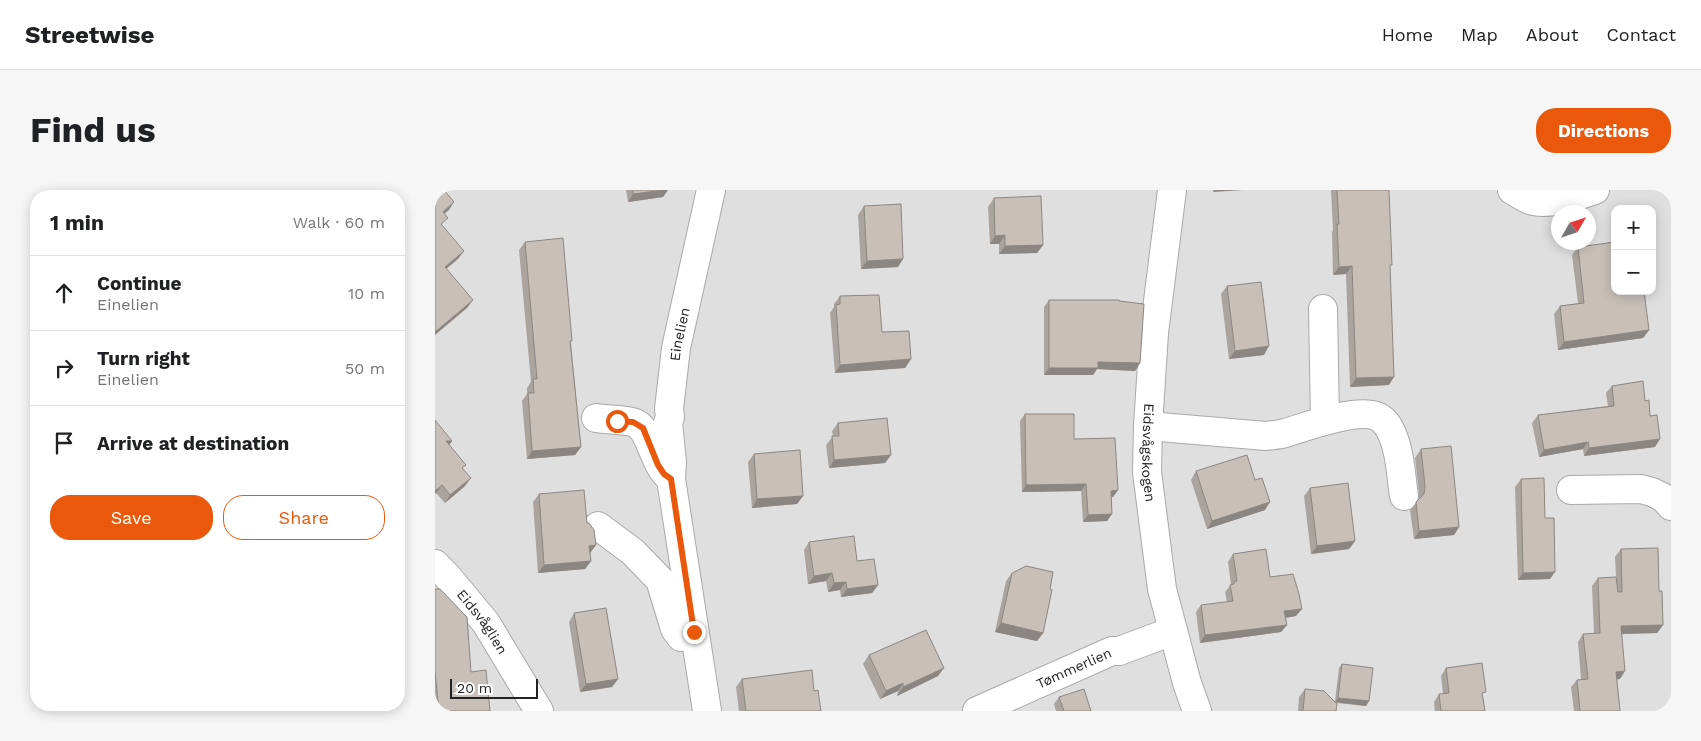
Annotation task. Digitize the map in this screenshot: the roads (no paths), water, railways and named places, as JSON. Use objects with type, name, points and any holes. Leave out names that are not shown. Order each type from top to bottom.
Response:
[{"type":"street","name":"Einelien","points":[[707,711],[671,479],[672,462],[668,423],[676,348],[711,190]]},
{"type":"street","name":"Eidsvågskogen","points":[[1172,190],[1154,333],[1147,472],[1163,589],[1187,683],[1197,711]]},
{"type":"street","points":[[1512,190],[1526,199],[1535,202],[1547,202],[1595,190]]},
{"type":"street","points":[[1323,309],[1325,420]]},
{"type":"street","points":[[1148,426],[1266,436],[1284,434],[1325,420],[1363,414],[1373,415],[1381,419],[1394,437],[1398,451],[1404,496]]},
{"type":"street","name":"Einelien","points":[[596,418],[633,422],[643,428],[658,465],[664,474],[671,479]]},
{"type":"street","points":[[1571,490],[1641,489],[1664,498],[1671,506]]},
{"type":"street","points":[[598,526],[633,552],[660,580],[675,628],[681,637],[694,632]]},
{"type":"street","name":"Eidsvåglien","points":[[435,564],[485,623],[539,711]]},
{"type":"street","name":"Tømmerlien","points":[[977,711],[1112,651],[1119,651],[1173,631]]}]
